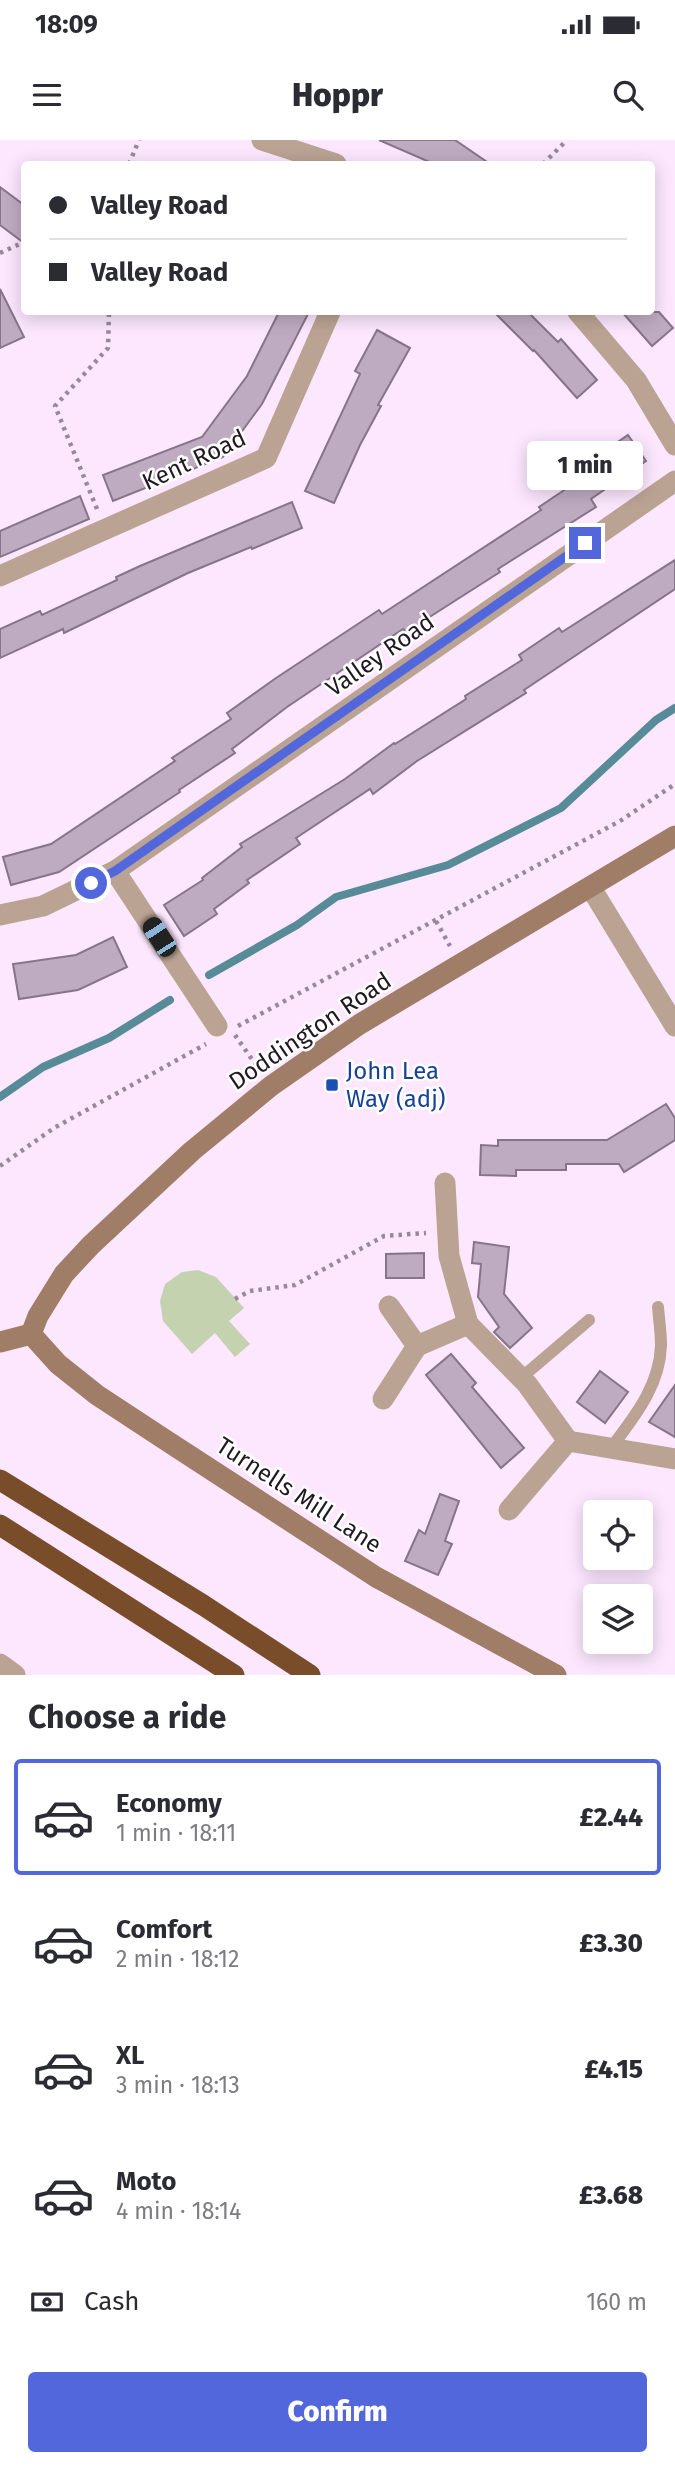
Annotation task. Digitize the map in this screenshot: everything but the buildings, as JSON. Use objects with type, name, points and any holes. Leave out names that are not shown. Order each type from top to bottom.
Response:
[{"type":"highway","points":[[0,1480],[203,1605],[310,1675]]},
{"type":"highway","points":[[0,1525],[234,1675]]},
{"type":"street","points":[[262,140],[327,161]]},
{"type":"street","name":"Kent Road","points":[[0,576],[266,458],[329,315]]},
{"type":"street","points":[[581,315],[636,380],[675,446]]},
{"type":"street","name":"Valley Road","points":[[0,915],[43,906],[115,871],[675,481]]},
{"type":"street","name":"Doddington Road","points":[[31,1334],[38,1316],[64,1274],[91,1245],[192,1151],[271,1086],[360,1024],[675,836]]},
{"type":"street","points":[[115,871],[212,1034]]},
{"type":"street","points":[[591,888],[675,1026]]},
{"type":"street","points":[[444,1183],[449,1256],[468,1324],[521,1378],[568,1441],[675,1459]]},
{"type":"street","points":[[389,1306],[417,1346]]},
{"type":"street","points":[[383,1399],[417,1346],[468,1324]]},
{"type":"street","points":[[0,1342],[31,1334]]},
{"type":"street","name":"Turnells Mill Lane","points":[[31,1334],[58,1364],[87,1388],[376,1577],[556,1675]]},
{"type":"street","points":[[509,1510],[568,1441]]},
{"type":"street","points":[[0,1664],[15,1675]]},
{"type":"lane","points":[[611,1448],[641,1407],[656,1375],[661,1346],[658,1307]]},
{"type":"lane","points":[[521,1378],[589,1320]]},
{"type":"path","points":[[130,161],[139,140]]},
{"type":"path","points":[[546,161],[566,140]]},
{"type":"path","points":[[0,253],[21,243]]},
{"type":"path","points":[[105,529],[55,405],[108,348],[109,315]]},
{"type":"path","points":[[271,1086],[231,1030],[620,821],[675,784]]},
{"type":"path","points":[[436,921],[452,948]]},
{"type":"path","points":[[0,1166],[54,1128],[212,1034]]},
{"type":"path","points":[[235,1299],[250,1291],[295,1286],[384,1236],[447,1232]]},
{"type":"green space","points":[[198,1270],[216,1277],[244,1308],[229,1321],[250,1344],[235,1357],[215,1333],[192,1354],[163,1321],[160,1301],[165,1284],[182,1272]]},
{"type":"waterway","points":[[209,975],[297,925],[336,897],[448,865],[561,808],[656,720],[675,708]]},
{"type":"waterway","points":[[0,1097],[43,1067],[109,1038],[170,1000]]},
{"type":"place","name":"John Lea Way (adj)","points":[[332,1085]]},
{"type":"route","points":[[91,883],[115,871],[585,543]]}]
